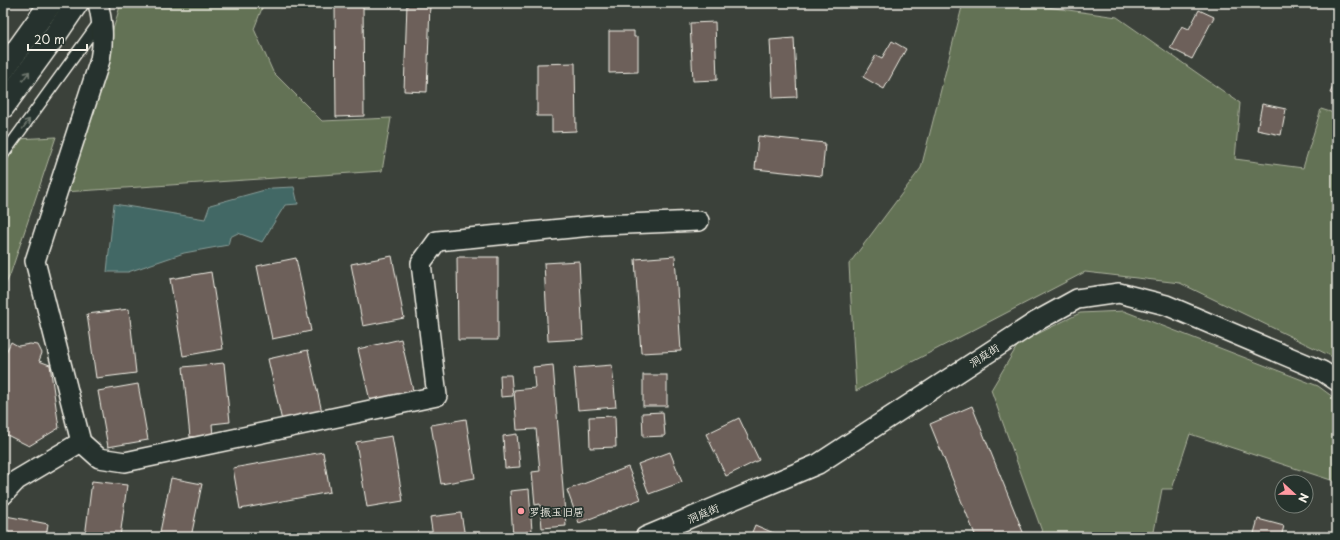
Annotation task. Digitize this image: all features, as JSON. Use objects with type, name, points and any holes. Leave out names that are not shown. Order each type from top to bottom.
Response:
[{"type":"highway","points":[[3,70],[50,3]]},
{"type":"highway","points":[[3,107],[77,3]]},
{"type":"street","points":[[100,11],[103,40],[100,60],[35,261],[81,442],[99,458],[125,462],[437,396],[421,264],[437,241],[602,225],[699,221]]},
{"type":"street","name":"洞庭街","points":[[645,537],[818,464],[1037,321],[1077,298],[1119,293],[1166,305],[1322,371],[1337,380]]},
{"type":"street","points":[[3,496],[16,480],[81,442]]},
{"type":"lane","points":[[3,155],[100,11]]},
{"type":"green space","points":[[121,3],[264,3],[254,29],[273,72],[322,121],[391,118],[382,171],[64,192]]},
{"type":"green space","points":[[963,3],[1019,3],[1117,17],[1240,103],[1235,159],[1303,168],[1321,109],[1337,114],[1337,359],[1180,283],[1085,272],[856,391],[849,264],[921,168]]},
{"type":"green space","points":[[56,137],[10,275],[3,290],[3,159],[17,139]]},
{"type":"green space","points":[[1124,311],[1318,386],[1337,400],[1337,482],[1190,434],[1172,489],[1162,489],[1153,537],[1044,537],[991,390],[1019,343],[1080,313]]},
{"type":"water","points":[[294,187],[298,204],[285,205],[262,242],[238,233],[230,237],[228,245],[184,253],[128,272],[107,272],[114,204],[205,219],[210,205],[272,188]]},
{"type":"building","points":[[335,3],[363,3],[364,116],[336,117]]},
{"type":"building","points":[[407,3],[430,3],[427,92],[404,91]]},
{"type":"building","points":[[1199,10],[1214,17],[1192,59],[1170,48],[1182,26],[1189,29]]},
{"type":"building","points":[[715,22],[717,80],[693,81],[690,23]]},
{"type":"building","points":[[609,31],[634,31],[634,37],[638,37],[638,72],[609,73]]},
{"type":"building","points":[[794,38],[797,97],[773,98],[770,40]]},
{"type":"building","points":[[892,41],[906,49],[884,89],[863,77],[876,55],[882,58]]},
{"type":"building","points":[[575,63],[576,131],[552,132],[552,116],[537,116],[537,64]]},
{"type":"building","points":[[1337,78],[1337,96],[1330,93]]},
{"type":"building","points":[[1262,104],[1286,109],[1281,135],[1257,130]]},
{"type":"building","points":[[758,136],[825,143],[822,176],[755,169]]},
{"type":"building","points":[[392,256],[404,318],[363,326],[351,264]]},
{"type":"building","points":[[675,256],[681,351],[641,353],[635,259]]},
{"type":"building","points":[[457,257],[498,257],[498,340],[458,340]]},
{"type":"building","points":[[296,258],[311,331],[272,339],[257,266]]},
{"type":"building","points":[[579,261],[583,339],[548,341],[544,263]]},
{"type":"building","points":[[211,272],[223,349],[183,356],[170,279]]},
{"type":"building","points":[[129,309],[136,373],[96,378],[87,314]]},
{"type":"building","points":[[401,339],[414,395],[371,405],[358,349]]},
{"type":"building","points":[[11,342],[18,346],[30,344],[38,345],[42,353],[39,361],[50,365],[59,428],[29,446],[3,433],[3,358]]},
{"type":"building","points":[[308,350],[322,412],[282,421],[268,359]]},
{"type":"building","points":[[224,363],[230,422],[212,424],[213,435],[190,437],[183,367]]},
{"type":"building","points":[[553,365],[566,526],[542,528],[540,504],[535,505],[532,472],[540,471],[536,429],[517,430],[514,390],[535,388],[533,367]]},
{"type":"building","points":[[612,365],[616,407],[578,410],[574,368]]},
{"type":"building","points":[[500,375],[511,375],[513,396],[501,397]]},
{"type":"building","points":[[643,375],[667,375],[667,406],[643,406]]},
{"type":"building","points":[[138,384],[148,440],[108,447],[98,391]]},
{"type":"building","points":[[972,406],[1025,537],[976,537],[930,424]]},
{"type":"building","points":[[663,412],[665,436],[643,437],[642,413]]},
{"type":"building","points":[[615,416],[616,447],[590,448],[589,417]]},
{"type":"building","points":[[739,418],[759,460],[726,476],[706,434]]},
{"type":"building","points":[[466,419],[475,478],[441,484],[431,425]]},
{"type":"building","points":[[517,434],[520,467],[505,468],[503,436]]},
{"type":"building","points":[[392,436],[403,501],[367,507],[356,442]]},
{"type":"building","points":[[323,452],[330,492],[240,509],[233,468]]},
{"type":"building","points":[[670,452],[682,482],[649,494],[638,464]]},
{"type":"building","points":[[628,467],[641,499],[579,523],[567,490]]},
{"type":"building","points":[[171,478],[202,484],[191,537],[159,537]]},
{"type":"building","points":[[92,481],[127,485],[120,537],[85,537]]},
{"type":"building","name":"罗振玉旧居","points":[[529,489],[532,531],[526,532],[527,537],[513,537],[510,491]]},
{"type":"building","points":[[461,513],[465,537],[433,537],[430,517]]},
{"type":"building","points":[[6,516],[48,524],[46,537],[3,537]]},
{"type":"building","points":[[1258,519],[1284,526],[1281,537],[1253,537]]},
{"type":"building","points":[[755,525],[776,534],[775,537],[750,537]]},
{"type":"place","name":"罗振玉旧居","points":[[521,511]]}]
